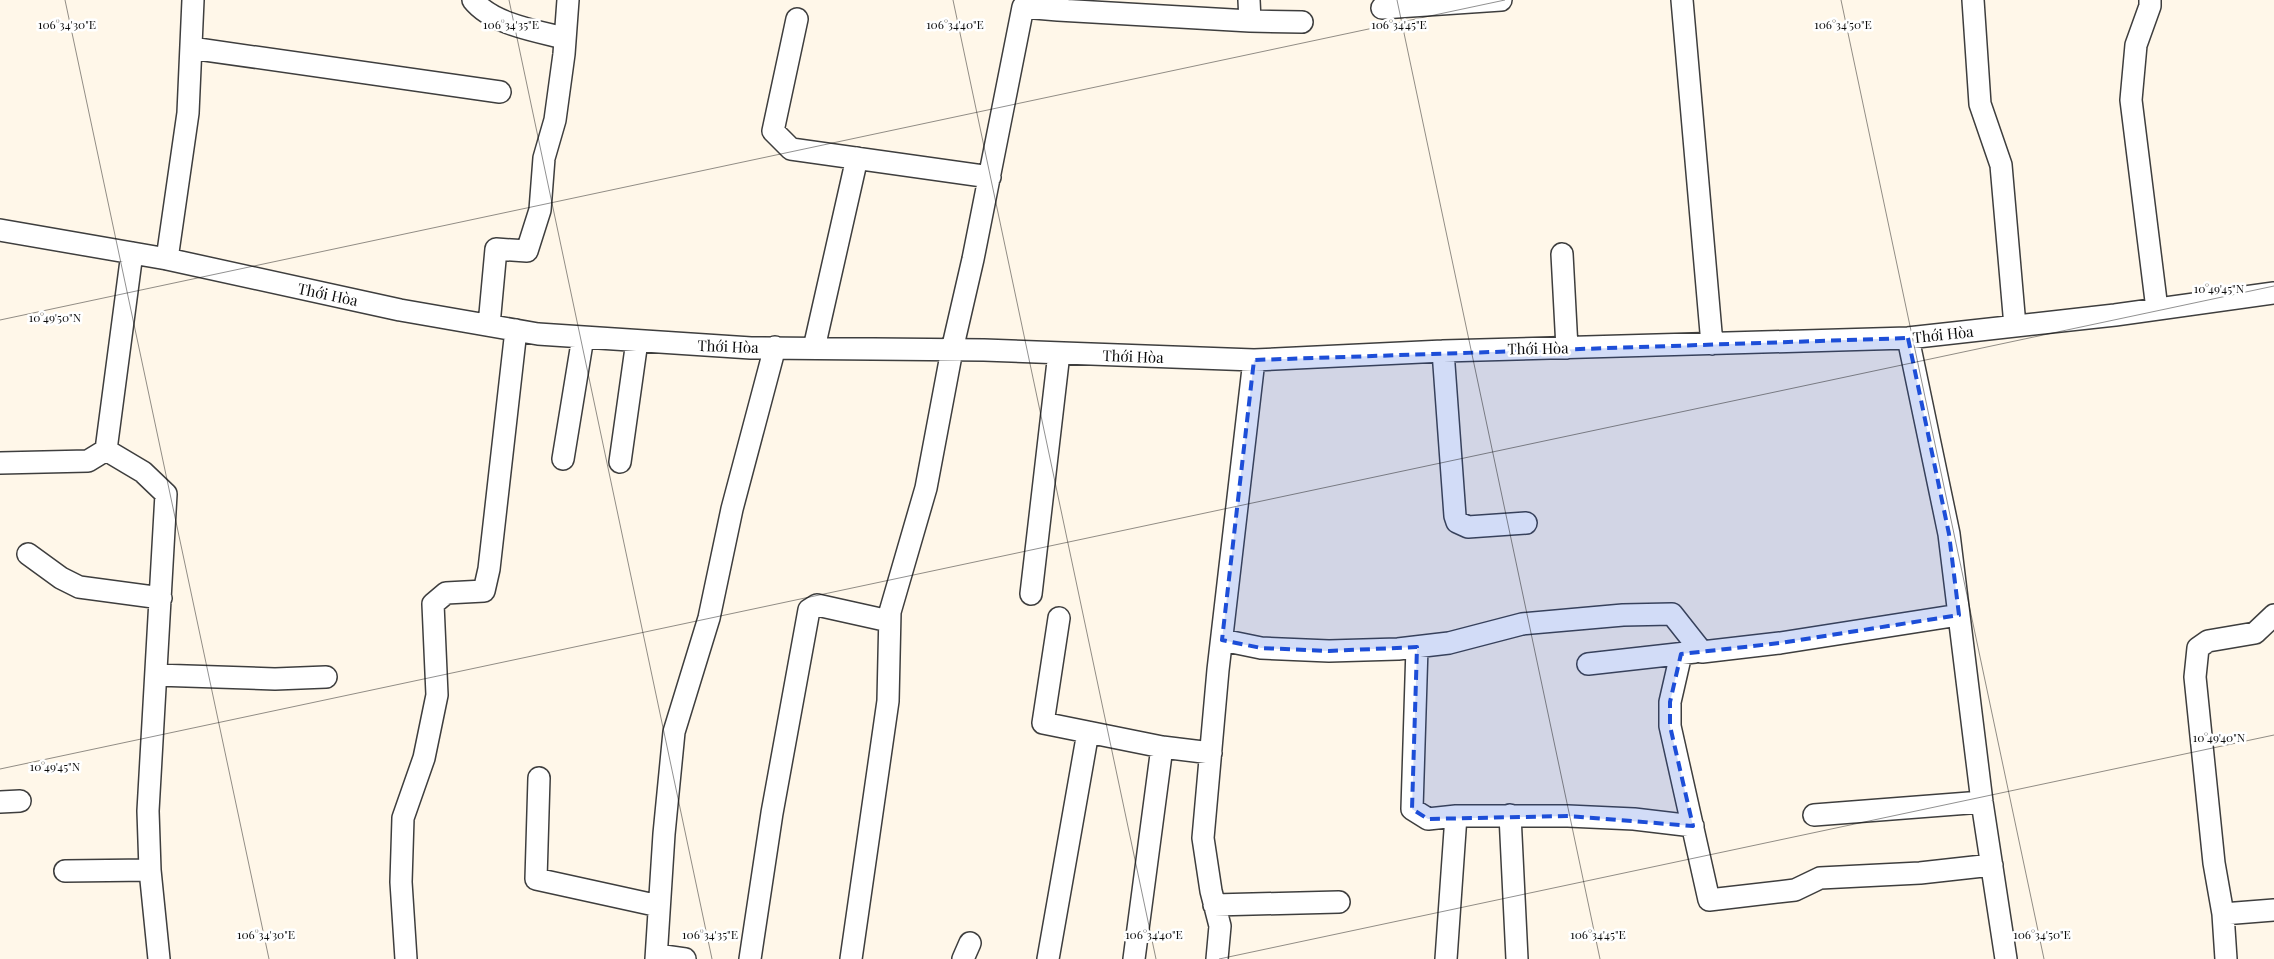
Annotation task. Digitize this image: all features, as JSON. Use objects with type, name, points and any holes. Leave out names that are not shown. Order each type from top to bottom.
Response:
[{"type":"street","points":[[167,259],[188,113],[193,0]]},
{"type":"street","points":[[473,0],[485,11],[515,25],[564,38]]},
{"type":"street","points":[[489,325],[496,250],[527,251],[540,210],[544,158],[555,120],[568,0]]},
{"type":"street","points":[[1382,8],[1492,0]]},
{"type":"street","points":[[1682,0],[1712,344]]},
{"type":"street","points":[[1973,0],[1980,104],[2001,165],[2015,326]]},
{"type":"street","points":[[2150,0],[2150,6],[2136,45],[2131,100],[2157,309]]},
{"type":"street","points":[[850,959],[888,701],[891,647],[889,621],[902,567],[926,488],[952,350],[990,177],[1023,7],[1058,5],[1250,10],[1302,22]]},
{"type":"street","points":[[798,19],[773,130],[791,149],[990,177]]},
{"type":"street","points":[[191,48],[313,67],[500,92]]},
{"type":"street","points":[[814,348],[858,158]]},
{"type":"street","name":"Thới Hòa","points":[[0,230],[167,259],[400,310],[516,330],[583,337],[751,348],[952,350],[1254,360],[1443,350],[1908,338],[2157,309],[2274,293]]},
{"type":"street","points":[[106,450],[132,253]]},
{"type":"street","points":[[1562,254],[1567,348]]},
{"type":"street","points":[[406,959],[401,882],[403,818],[424,758],[437,695],[433,604],[446,593],[484,591],[489,570],[516,330]]},
{"type":"street","points":[[563,459],[583,337]]},
{"type":"street","points":[[1908,338],[1949,534],[1982,802],[2006,959]]},
{"type":"street","points":[[620,462],[638,341]]},
{"type":"street","points":[[684,959],[657,957],[664,834],[674,732],[710,618],[732,509],[775,347]]},
{"type":"street","points":[[1443,350],[1454,516],[1458,522],[1468,527],[1526,523]]},
{"type":"street","points":[[1031,594],[1059,353]]},
{"type":"street","points":[[1217,959],[1220,926],[1214,905],[1203,838],[1222,640],[1254,360]]},
{"type":"street","points":[[0,462],[88,461],[106,450]]},
{"type":"street","points":[[106,450],[143,472],[166,494],[148,810],[150,870],[160,959]]},
{"type":"street","points":[[28,554],[61,578],[79,587],[161,598]]},
{"type":"street","points":[[750,959],[772,813],[809,610],[817,605],[889,621]]},
{"type":"street","points":[[1222,640],[1261,648],[1329,651],[1417,647],[1449,644],[1522,624],[1624,615],[1672,614],[1702,652]]},
{"type":"street","points":[[1588,664],[1780,644],[1959,615]]},
{"type":"street","points":[[2226,959],[2223,914],[2214,863],[2195,677],[2198,648],[2208,641],[2255,633],[2274,615]]},
{"type":"street","points":[[1059,618],[1043,722],[1162,747],[1211,753]]},
{"type":"street","points":[[1417,647],[1412,809],[1428,819],[1456,816],[1510,815],[1624,819],[1693,826]]},
{"type":"street","points":[[1681,654],[1670,702],[1670,726],[1709,900],[1795,890],[1820,878],[1920,872],[1992,865]]},
{"type":"street","points":[[156,676],[275,680],[326,677]]},
{"type":"street","points":[[1048,959],[1088,732]]},
{"type":"street","points":[[1134,959],[1162,747]]},
{"type":"street","points":[[539,778],[536,879],[659,906]]},
{"type":"street","points":[[1814,815],[1982,802]]},
{"type":"street","points":[[1510,815],[1518,959]]},
{"type":"street","points":[[1446,959],[1456,816]]},
{"type":"street","points":[[65,871],[150,870]]},
{"type":"street","points":[[1214,905],[1339,902]]},
{"type":"street","points":[[2223,914],[2274,910]]},
{"type":"highlighted area","points":[[1908,338],[1949,534],[1959,615],[1780,643],[1681,654],[1670,702],[1670,726],[1693,826],[1568,816],[1428,819],[1412,809],[1417,647],[1329,651],[1261,648],[1222,640],[1254,360]]}]
